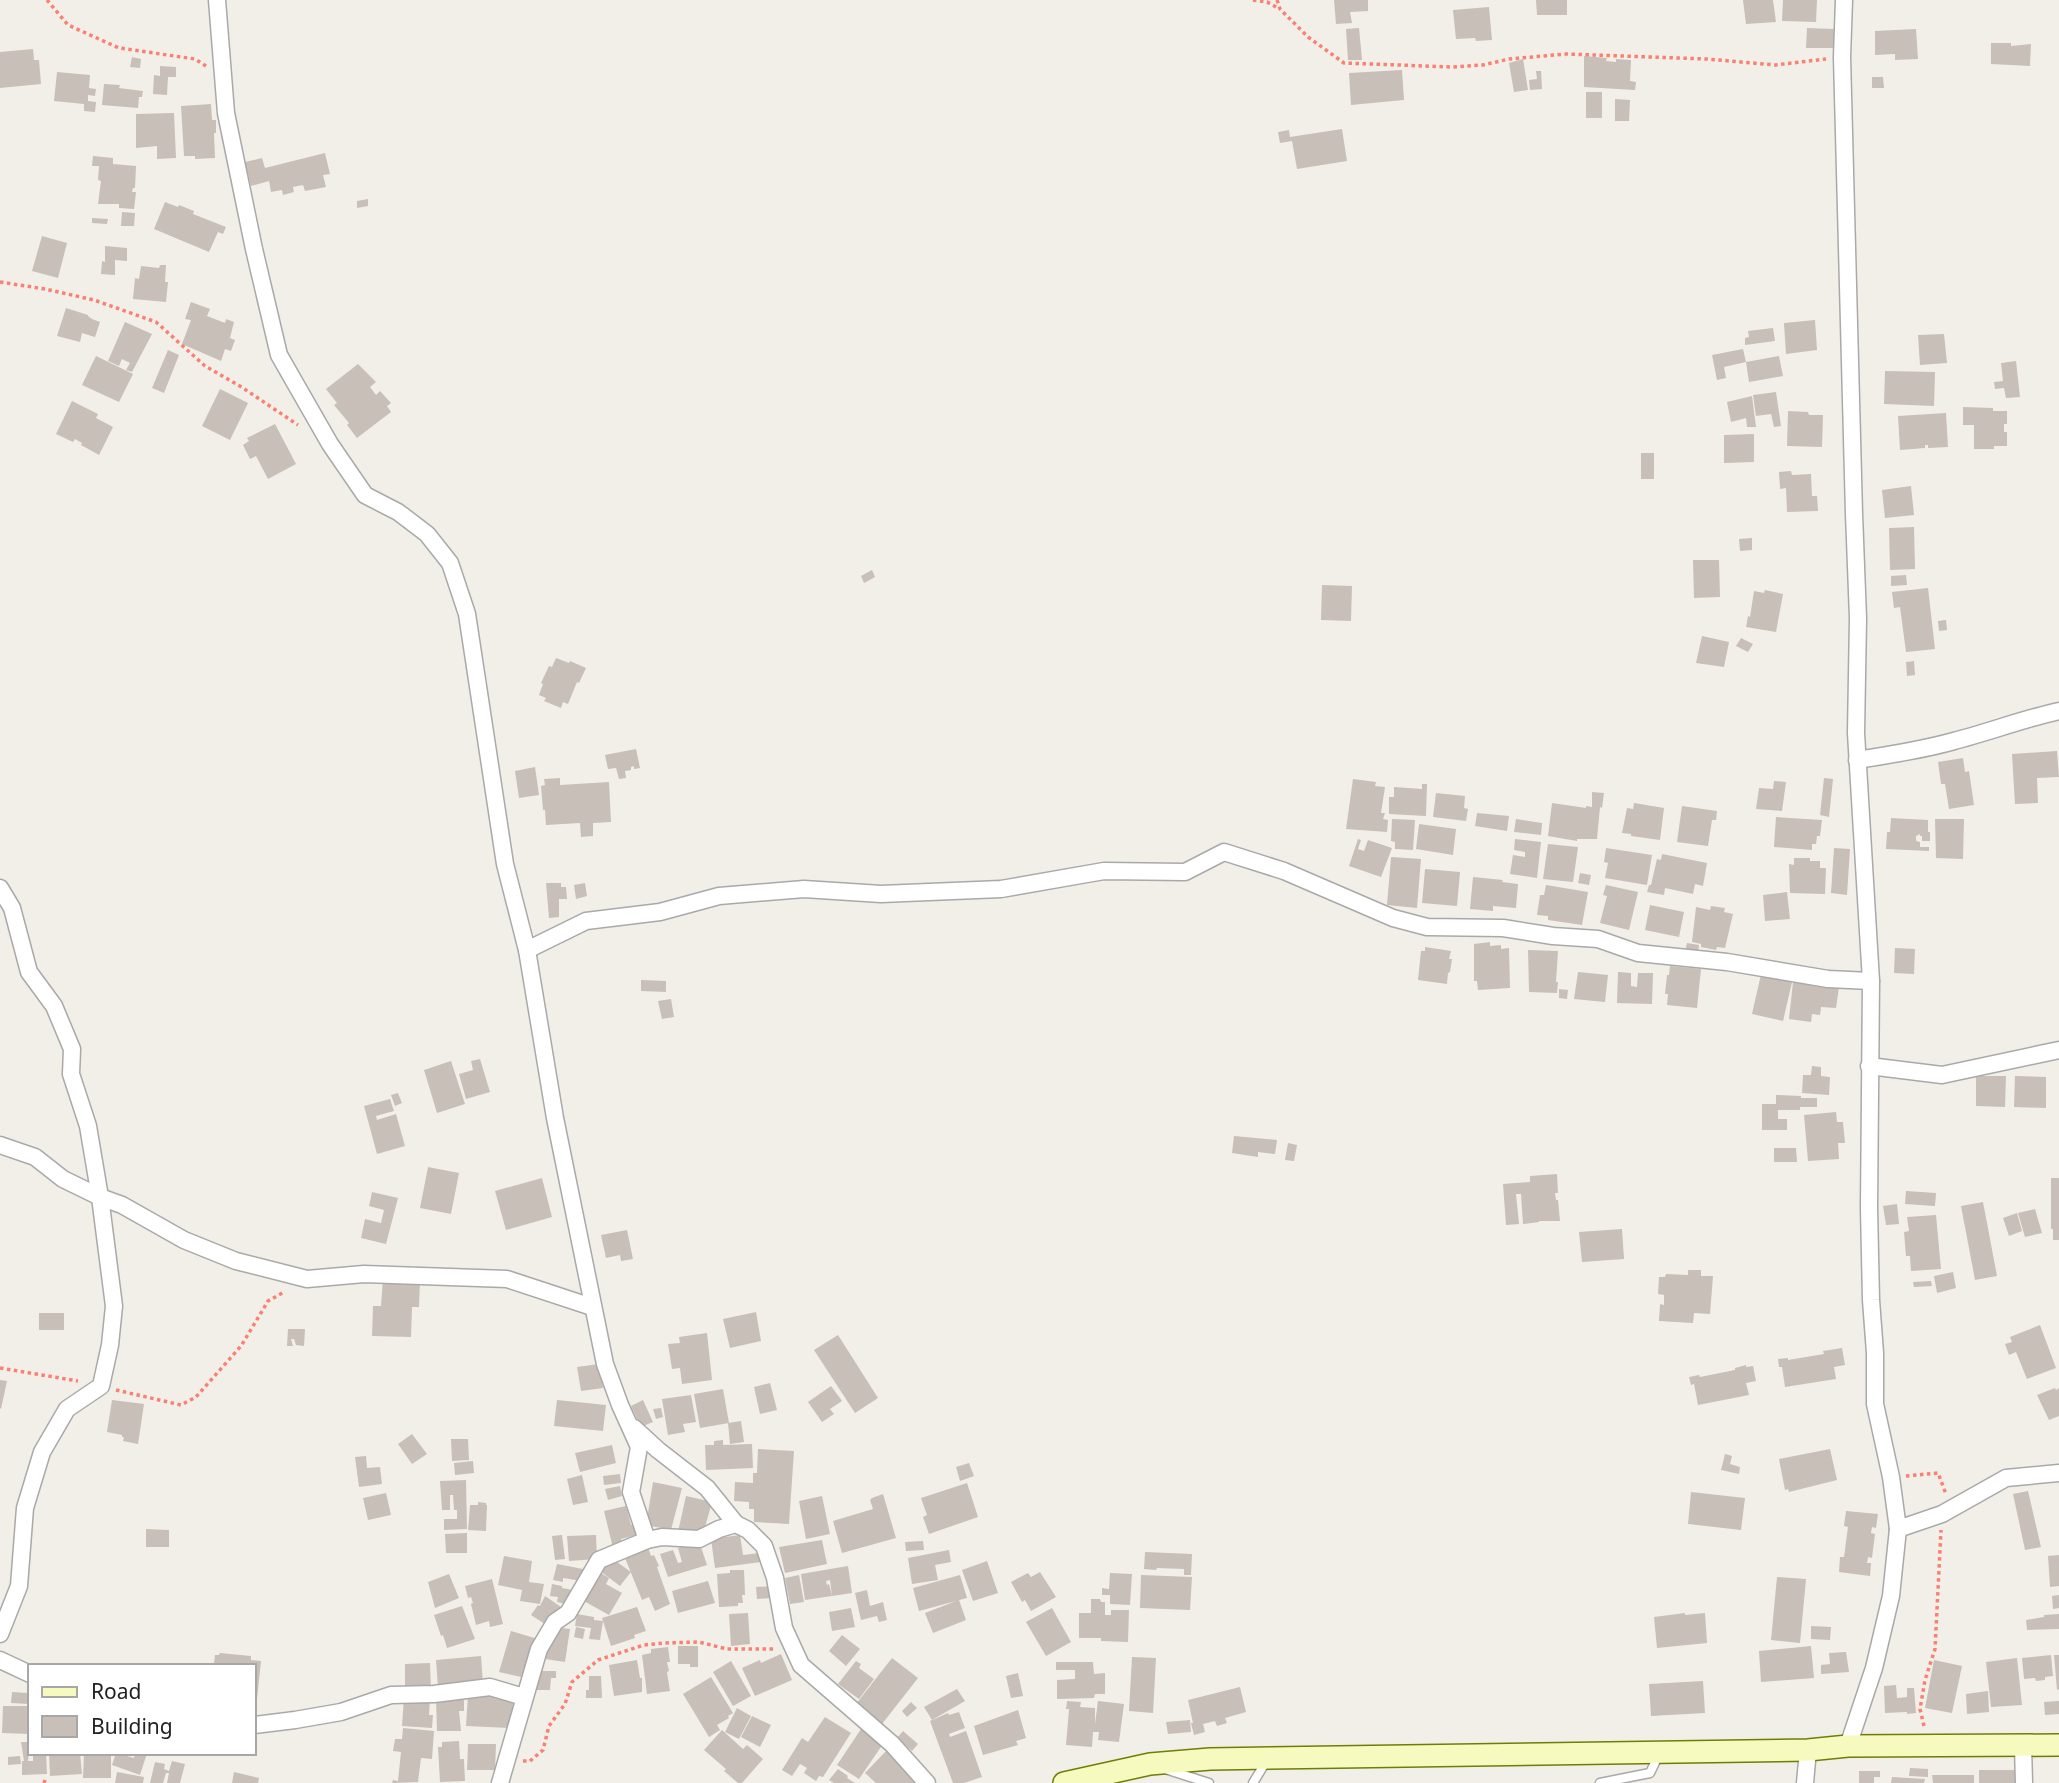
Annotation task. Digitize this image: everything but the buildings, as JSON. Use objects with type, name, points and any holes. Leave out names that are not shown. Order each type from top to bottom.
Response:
[{"type":"main road","points":[[1064,1783],[1150,1764],[1210,1759],[1808,1750],[1848,1746],[2059,1745]]},
{"type":"street","points":[[217,0],[226,113],[279,355],[330,444],[365,495],[398,512],[427,534],[450,563],[467,614],[505,864],[527,950],[555,1118],[605,1364],[639,1447],[631,1492],[648,1540]]},
{"type":"street","points":[[1844,0],[1842,57],[1858,618],[1857,760],[1871,981],[1871,1300],[1875,1404],[1891,1477],[1898,1530],[1888,1608],[1874,1668],[1848,1746]]},
{"type":"street","points":[[1857,760],[1907,753],[2059,711]]},
{"type":"street","points":[[527,950],[586,921],[660,912],[719,896],[804,889],[881,894],[1002,889],[1104,871],[1185,872],[1224,852],[1284,871],[1393,918],[1427,927],[1503,929],[1598,939],[1638,953],[1727,962],[1828,979],[1871,981]]},
{"type":"street","points":[[0,888],[12,908],[29,972],[54,1006],[72,1049],[71,1074],[88,1126],[114,1306],[110,1345],[101,1385],[67,1409],[42,1452],[25,1507],[19,1586],[0,1634]]},
{"type":"street","points":[[1869,1066],[1942,1075],[2059,1050]]},
{"type":"street","points":[[0,1145],[35,1157],[63,1179],[122,1206],[184,1240],[236,1261],[307,1279],[364,1274],[507,1279],[592,1307]]},
{"type":"street","points":[[620,1405],[629,1424],[707,1488],[736,1524],[748,1530],[764,1546],[775,1578],[784,1628],[801,1665],[892,1744],[927,1783]]},
{"type":"street","points":[[1898,1530],[1942,1514],[2006,1478],[2059,1473]]},
{"type":"street","points":[[500,1783],[539,1649],[555,1622],[568,1613],[599,1560],[648,1540],[662,1537],[699,1539],[736,1524]]},
{"type":"street","points":[[0,1660],[28,1673]]},
{"type":"street","points":[[256,1725],[341,1712],[391,1695],[434,1694],[490,1687],[524,1697]]},
{"type":"street","points":[[2023,1746],[2024,1783]]},
{"type":"street","points":[[1805,1783],[1808,1750]]},
{"type":"lane","points":[[1600,1783],[1650,1773],[1660,1752]]},
{"type":"lane","points":[[1253,1783],[1268,1758]]},
{"type":"lane","points":[[1150,1764],[1209,1783]]},
{"type":"path","points":[[47,0],[68,25],[98,39],[119,48],[195,59],[223,77]]},
{"type":"path","points":[[1254,0],[1267,2],[1280,9],[1308,37],[1343,63],[1452,67],[1566,54],[1707,59],[1775,65],[1842,57]]},
{"type":"path","points":[[1277,0],[1280,9]]},
{"type":"path","points":[[0,282],[94,300],[156,322],[205,366],[330,444]]},
{"type":"path","points":[[0,1368],[101,1385],[181,1405],[196,1397],[240,1346],[268,1301],[307,1279]]},
{"type":"path","points":[[1891,1477],[1938,1473],[1946,1494],[1942,1514],[1935,1649],[1925,1680],[1920,1709],[1928,1745]]},
{"type":"path","points":[[507,1760],[530,1761],[543,1750],[549,1726],[565,1704],[572,1682],[598,1660],[625,1650],[644,1645],[699,1642],[727,1649],[775,1648],[801,1665]]}]
